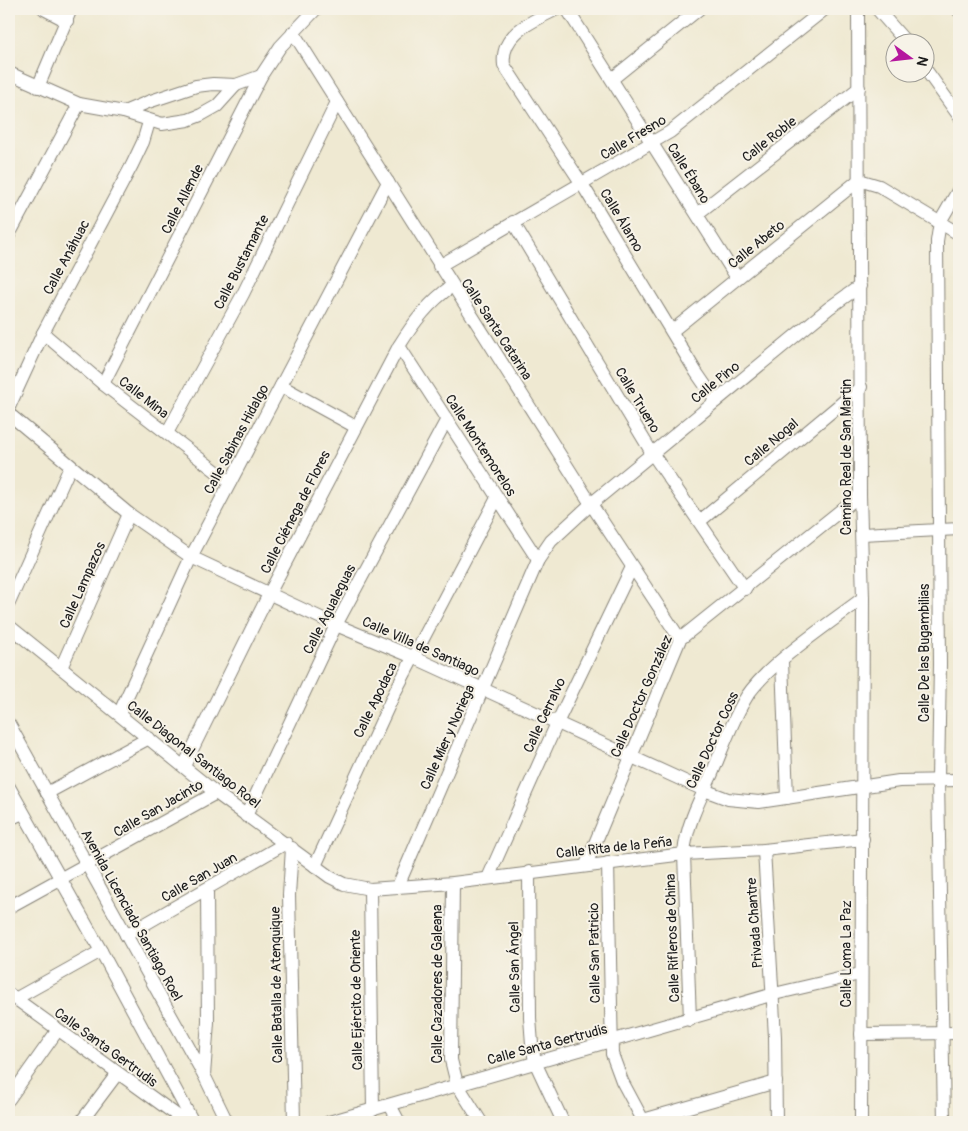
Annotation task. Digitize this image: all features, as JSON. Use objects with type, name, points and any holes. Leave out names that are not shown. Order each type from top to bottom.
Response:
[{"type":"street","points":[[38,87],[69,15],[44,9]]},
{"type":"street","points":[[293,32],[316,9]]},
{"type":"street","name":"Calle Álamo","points":[[557,9],[523,27],[509,38],[502,55],[508,74],[582,184],[716,401]]},
{"type":"street","name":"Calle Ébano","points":[[567,9],[737,278]]},
{"type":"street","points":[[612,78],[699,9]]},
{"type":"street","name":"Calle Fresno","points":[[440,266],[513,222],[653,144],[691,118],[825,9]]},
{"type":"street","points":[[858,9],[859,88]]},
{"type":"street","points":[[877,9],[897,32]]},
{"type":"street","name":"Calle Allende","points":[[104,384],[261,76],[271,59],[293,32]]},
{"type":"street","name":"Calle Santa Catarina","points":[[293,32],[452,286],[591,504],[680,639]]},
{"type":"street","points":[[9,73],[79,104],[124,112],[149,122],[173,123],[201,115],[217,106],[236,85]]},
{"type":"street","points":[[124,112],[196,86],[213,84],[236,85],[261,76]]},
{"type":"street","points":[[935,82],[958,113]]},
{"type":"street","name":"Camino Real de San Martin","points":[[859,88],[858,180],[861,387],[860,495],[863,598],[863,786]]},
{"type":"street","name":"Calle Roble","points":[[697,214],[859,88]]},
{"type":"street","name":"Calle Bustamante","points":[[167,433],[243,294],[337,102]]},
{"type":"street","points":[[9,235],[79,104]]},
{"type":"street","name":"Calle Anáhuac","points":[[9,406],[43,333],[132,164],[149,122]]},
{"type":"street","points":[[858,180],[879,186],[959,234]]},
{"type":"street","name":"Calle Abeto","points":[[672,331],[858,180]]},
{"type":"street","name":"Calle Sabinas Hidalgo","points":[[119,714],[191,556],[388,182]]},
{"type":"street","name":"Calle De las Bugambilias","points":[[944,1122],[944,1033],[938,780],[940,664],[936,272],[940,222],[959,189]]},
{"type":"street","name":"Calle Trueno","points":[[513,222],[652,453],[745,589]]},
{"type":"street","name":"Calle Ciénega de Flores","points":[[184,766],[270,594],[399,346],[414,321],[426,307],[452,286]]},
{"type":"street","name":"Calle Pino","points":[[591,504],[829,308],[860,286]]},
{"type":"street","name":"Calle Mina","points":[[43,333],[104,384],[230,482]]},
{"type":"street","name":"Calle Montemorelos","points":[[399,346],[538,560]]},
{"type":"street","points":[[281,386],[356,427]]},
{"type":"street","name":"Calle Nogal","points":[[700,521],[861,387]]},
{"type":"street","name":"Calle Villa de Santiago","points":[[9,414],[129,514],[191,556],[336,625],[413,657],[704,790],[742,802],[787,798],[898,781],[959,780]]},
{"type":"street","name":"Calle Agualeguas","points":[[246,816],[336,625],[446,421]]},
{"type":"street","points":[[9,603],[70,466]]},
{"type":"street","name":"Calle Doctor González","points":[[586,865],[680,639],[745,589],[860,495]]},
{"type":"street","name":"Calle Apodaca","points":[[315,866],[368,748],[496,498]]},
{"type":"street","name":"Calle Mier y Noriega","points":[[398,886],[484,690],[538,560],[556,535],[591,504]]},
{"type":"street","name":"Calle Lampazos","points":[[61,668],[129,514]]},
{"type":"street","points":[[862,534],[959,530]]},
{"type":"street","name":"Calle Cerralvo","points":[[488,878],[556,723],[632,567]]},
{"type":"street","name":"Calle Doctor Coss","points":[[684,854],[688,828],[746,698],[755,686],[782,661],[863,598]]},
{"type":"street","name":"Calle Diagonal Santiago Roel","points":[[9,626],[246,816],[330,877],[344,884],[370,889]]},
{"type":"street","points":[[782,661],[787,798]]},
{"type":"street","name":"Avenida Licenciado Santiago Roel","points":[[9,724],[204,1075],[228,1122]]},
{"type":"street","points":[[47,793],[148,738]]},
{"type":"street","name":"Calle Loma La Paz","points":[[861,1122],[860,974],[863,786]]},
{"type":"street","points":[[9,788],[101,951],[193,1122]]},
{"type":"street","name":"Calle San Jacinto","points":[[9,907],[87,866],[216,793]]},
{"type":"street","points":[[9,819],[23,812]]},
{"type":"street","name":"Calle Rita de la Peña","points":[[370,889],[453,882],[684,854],[764,850],[863,839]]},
{"type":"street","name":"Calle San Juan","points":[[126,935],[289,846]]},
{"type":"street","name":"Calle Batalla de Atenquique","points":[[289,846],[294,1122]]},
{"type":"street","name":"Privada Chantre","points":[[764,850],[774,994],[776,1122]]},
{"type":"street","name":"Calle Rifleros de China","points":[[684,854],[690,1020]]},
{"type":"street","name":"Calle San Patricio","points":[[608,863],[611,1042],[616,1067],[643,1121]]},
{"type":"street","name":"Calle San Ángel","points":[[528,872],[530,1018],[535,1062],[563,1122]]},
{"type":"street","name":"Calle Cazadores de Galeana","points":[[453,882],[450,1046],[453,1070],[458,1084],[480,1122]]},
{"type":"street","name":"Calle Ejército de Oriente","points":[[370,889],[372,1110]]},
{"type":"street","points":[[204,1075],[208,1022],[207,891]]},
{"type":"street","points":[[12,996],[101,951]]},
{"type":"street","name":"Calle Santa Gertrudis","points":[[329,1122],[535,1062],[690,1020],[774,994],[860,974]]},
{"type":"street","name":"Calle Santa Gertrudis","points":[[12,996],[177,1120]]},
{"type":"street","points":[[9,1099],[57,1030]]},
{"type":"street","points":[[861,1034],[959,1033]]},
{"type":"street","points":[[81,1122],[117,1074]]},
{"type":"street","points":[[643,1121],[776,1082]]},
{"type":"street","points":[[390,1105],[399,1122]]}]
